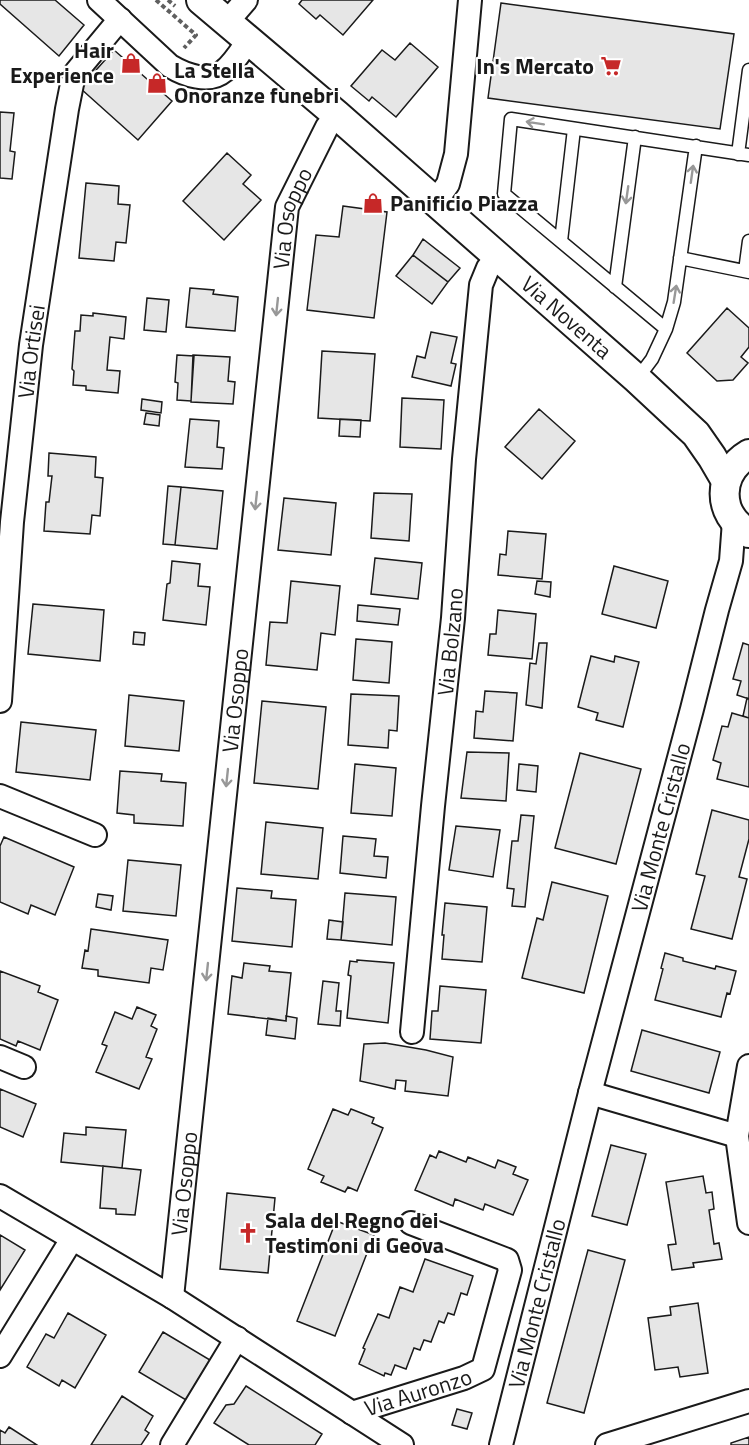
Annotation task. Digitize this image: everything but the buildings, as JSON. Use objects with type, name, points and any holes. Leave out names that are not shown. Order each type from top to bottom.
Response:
[{"type":"street","points":[[99,0],[170,66],[181,73],[206,78],[223,73],[248,40]]},
{"type":"street","name":"Via Noventa","points":[[201,0],[337,115],[637,379],[696,434],[726,481]]},
{"type":"street","points":[[227,22],[246,0]]},
{"type":"street","points":[[435,202],[448,184],[456,154],[470,0]]},
{"type":"street","name":"Via Ortisei","points":[[0,701],[12,522],[30,357],[66,109],[76,72],[120,19]]},
{"type":"street","name":"Via Osoppo","points":[[172,1297],[287,207],[327,127],[337,115]]},
{"type":"street","name":"Via Bolzano","points":[[411,1032],[432,806],[453,618],[464,459],[482,285],[488,267],[498,256]]},
{"type":"street","name":"Via Noventa","points":[[696,434],[747,455]]},
{"type":"street","points":[[741,527],[726,504],[724,488],[733,467],[747,455]]},
{"type":"street","name":"Via Monte Cristallo","points":[[501,1445],[590,1093],[741,527]]},
{"type":"street","points":[[731,561],[749,544]]},
{"type":"street","points":[[0,796],[95,835]]},
{"type":"street","points":[[0,1057],[24,1067]]},
{"type":"street","points":[[749,1066],[737,1136],[749,1223]]},
{"type":"street","points":[[590,1093],[737,1136]]},
{"type":"street","name":"Via Auronzo","points":[[0,1196],[172,1297],[402,1445]]},
{"type":"street","name":"Via Auronzo","points":[[352,1413],[464,1378],[483,1369],[510,1270],[507,1260],[411,1223]]},
{"type":"street","points":[[0,1356],[72,1239]]},
{"type":"street","points":[[172,1445],[237,1338]]},
{"type":"street","points":[[607,1445],[749,1401]]},
{"type":"lane","points":[[666,329],[504,194],[510,119],[744,154],[749,70]]},
{"type":"lane","points":[[561,241],[574,129]]},
{"type":"lane","points":[[615,287],[635,137]]},
{"type":"lane","points":[[637,379],[652,359],[666,329],[674,302],[696,146]]},
{"type":"lane","points":[[680,258],[747,271],[749,241]]},
{"type":"path","points":[[156,0],[196,35],[183,50]]},
{"type":"place","name":"Hair Experience","points":[[131,63]]},
{"type":"place","name":"In's Mercato","points":[[611,66]]},
{"type":"place","name":"La Stella Onoranze funebri","points":[[157,83]]},
{"type":"place","name":"Panificio Piazza","points":[[373,203]]},
{"type":"place","name":"Sala del Regno dei Testimoni di Geova","points":[[248,1233]]}]
